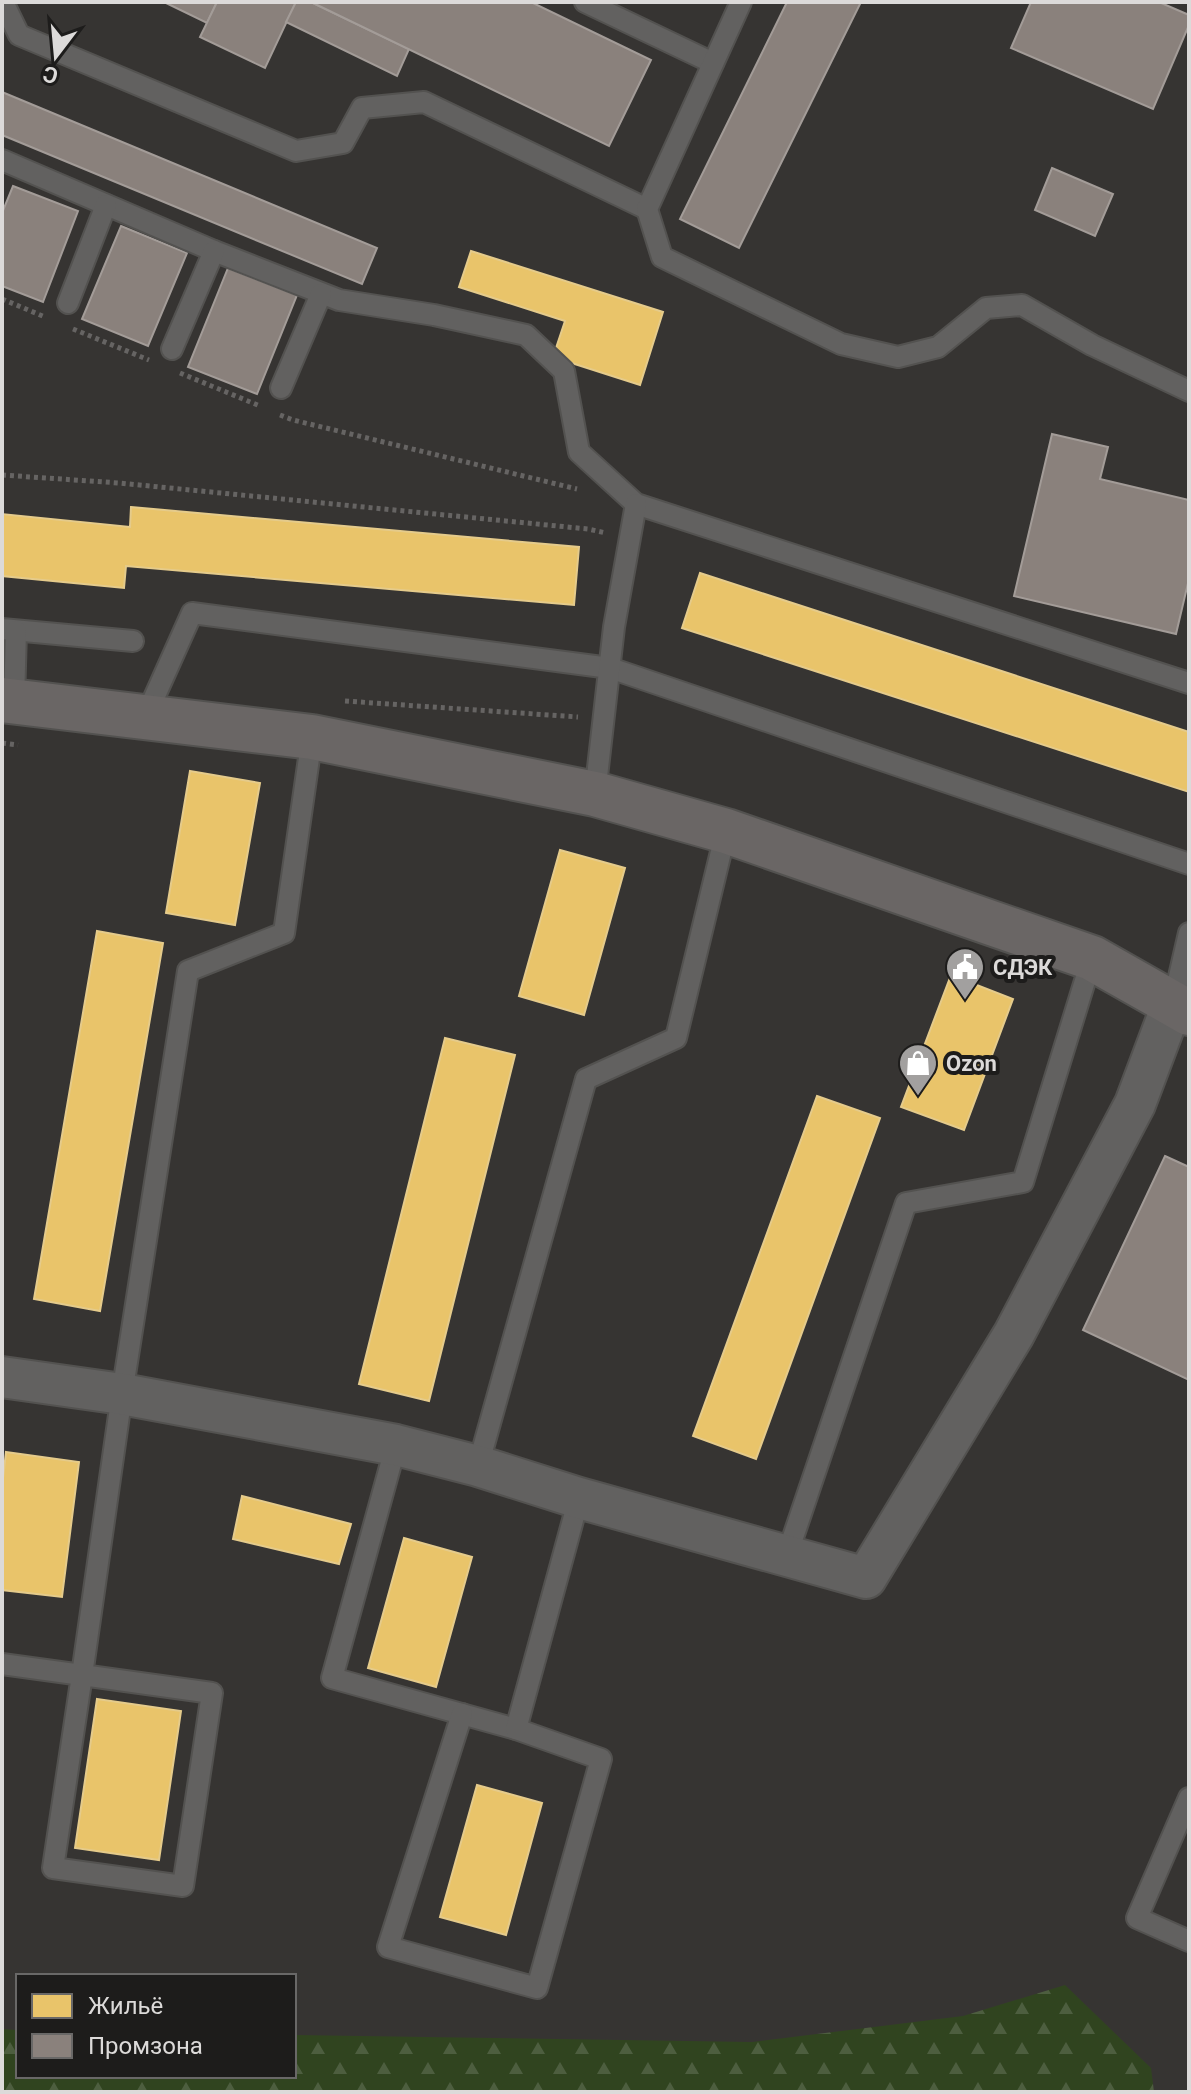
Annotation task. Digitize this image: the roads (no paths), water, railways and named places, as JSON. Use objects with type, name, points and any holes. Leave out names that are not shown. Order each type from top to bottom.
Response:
[{"type":"street","points":[[2,1377],[122,1394],[396,1445],[866,1578],[1014,1334],[1135,1104],[1181,1008],[1092,958],[726,831],[595,794],[312,737],[8,701]]},
{"type":"lane","points":[[3,2],[19,35],[296,151],[343,143],[362,108],[424,102],[647,209]]},
{"type":"lane","points":[[585,2],[713,63]]},
{"type":"lane","points":[[741,2],[647,209],[662,257],[841,344],[898,357],[938,347],[986,308],[1022,305],[1092,345],[1189,391]]},
{"type":"lane","points":[[2,160],[321,294],[526,335],[564,371],[579,452],[636,504],[1189,683]]},
{"type":"lane","points":[[68,303],[106,205]]},
{"type":"lane","points":[[167,357],[214,251]]},
{"type":"lane","points":[[281,388],[321,294]]},
{"type":"lane","points":[[595,794],[610,668],[636,504]]},
{"type":"lane","points":[[145,718],[192,613],[610,668],[1189,864]]},
{"type":"lane","points":[[8,701],[9,630],[133,641]]},
{"type":"lane","points":[[2,1664],[82,1675],[212,1693],[183,1886],[53,1868],[82,1675],[122,1394],[188,971],[284,933],[312,737]]},
{"type":"lane","points":[[478,1466],[586,1079],[676,1038],[726,831]]},
{"type":"lane","points":[[1181,1008],[1189,933]]},
{"type":"lane","points":[[787,1555],[906,1203],[1023,1182],[1092,958]]},
{"type":"lane","points":[[396,1445],[332,1678],[462,1714],[516,1729],[601,1759],[537,1988],[388,1947],[462,1714]]},
{"type":"lane","points":[[516,1729],[579,1498]]},
{"type":"lane","points":[[1189,1798],[1137,1918],[1189,1941]]},
{"type":"place","name":"СДЭК","points":[[965,1001]]},
{"type":"place","name":"Ozon","points":[[918,1097]]}]
